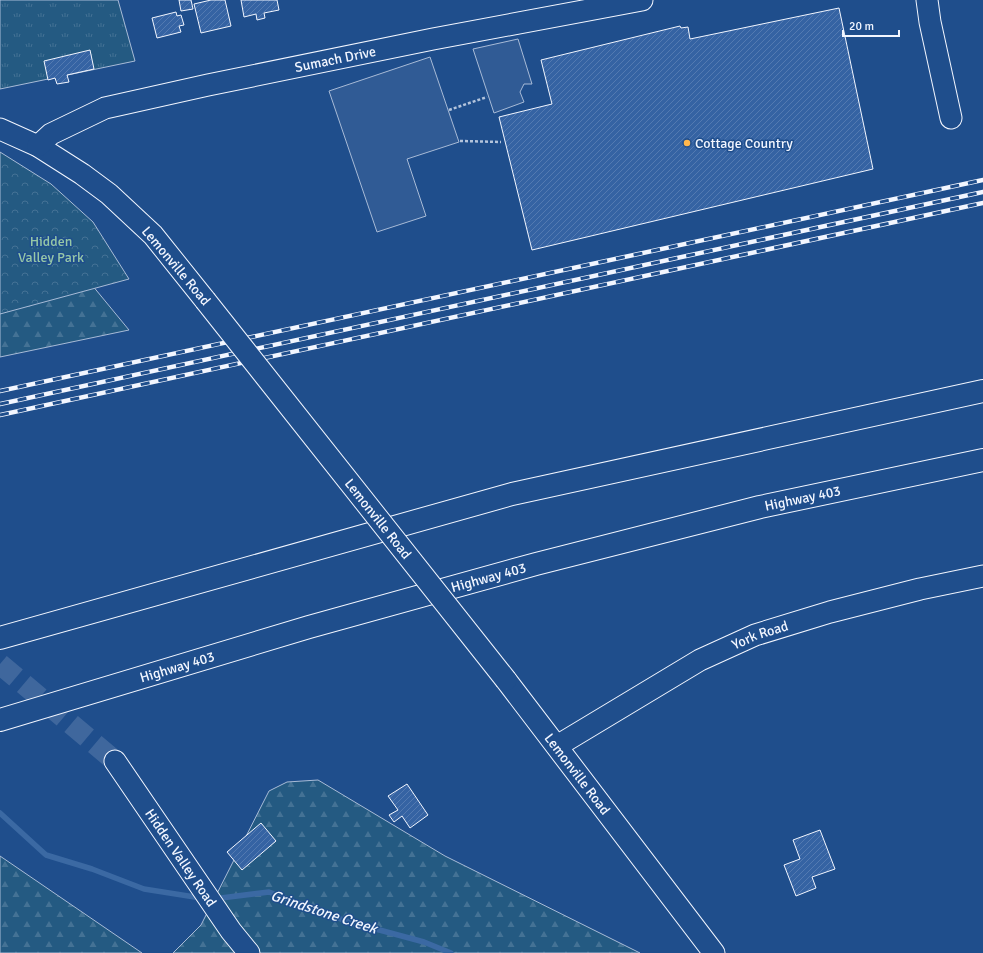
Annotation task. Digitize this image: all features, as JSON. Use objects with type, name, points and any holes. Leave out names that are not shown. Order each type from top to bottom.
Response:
[{"type":"highway","points":[[0,638],[512,494],[983,391]]},
{"type":"highway","name":"Highway 403","points":[[0,720],[309,627],[536,564],[760,507],[983,460]]},
{"type":"street","name":"Sumach Drive","points":[[38,146],[51,134],[105,108],[417,42],[642,0]]},
{"type":"street","points":[[927,0],[930,22],[951,118]]},
{"type":"street","name":"Lemonville Road","points":[[0,129],[38,146],[109,194],[153,235],[506,680],[714,953]]},
{"type":"street","name":"York Road","points":[[557,746],[700,660],[755,635],[845,608],[920,589],[983,576]]},
{"type":"street","name":"Hidden Valley Road","points":[[115,761],[222,917],[249,953]]},
{"type":"path","points":[[449,110],[487,97]]},
{"type":"path","points":[[460,141],[501,142]]},
{"type":"green space","points":[[0,0],[118,0],[135,61],[0,89]]},
{"type":"green space","name":"Hidden Valley Park","points":[[0,152],[51,184],[93,222],[129,279],[0,314]]},
{"type":"green space","points":[[0,196],[64,251],[129,330],[0,357]]},
{"type":"green space","points":[[318,780],[445,856],[640,953],[173,953],[201,925],[269,791],[287,782]]},
{"type":"green space","points":[[0,856],[142,953],[0,953]]},
{"type":"shaded area","points":[[518,39],[532,84],[524,84],[520,92],[524,102],[494,113],[473,49]]},
{"type":"shaded area","points":[[430,57],[459,142],[407,159],[426,216],[377,232],[329,91]]},
{"type":"building","points":[[179,0],[191,0],[193,9],[181,11]]},
{"type":"building","points":[[211,0],[225,0],[231,26],[201,33],[194,4]]},
{"type":"building","points":[[241,0],[277,0],[279,10],[264,13],[265,18],[257,20],[256,14],[244,17]]},
{"type":"building","name":"Cottage Country","points":[[839,8],[873,169],[532,250],[499,117],[552,104],[541,60],[680,26],[681,28],[688,27],[690,39]]},
{"type":"building","points":[[176,12],[177,16],[181,15],[184,25],[179,26],[181,32],[157,38],[152,18]]},
{"type":"building","points":[[90,50],[94,69],[67,75],[69,82],[57,84],[55,78],[48,80],[44,61]]},
{"type":"building","points":[[407,784],[428,815],[410,828],[402,816],[394,822],[389,815],[398,810],[388,796]]},
{"type":"building","points":[[261,823],[276,841],[242,870],[227,852]]},
{"type":"building","points":[[820,830],[835,869],[812,877],[816,888],[796,896],[784,865],[800,859],[793,840]]},
{"type":"waterway","name":"Grindstone Creek","points":[[0,813],[46,855],[92,869],[144,889],[201,898]]},
{"type":"waterway","name":"Grindstone Creek","points":[[213,899],[269,892],[346,921],[424,942],[451,953]]},
{"type":"tunnel","points":[[0,664],[115,761]]},
{"type":"railway","points":[[0,391],[983,180]]},
{"type":"railway","points":[[0,404],[983,192]]},
{"type":"railway","points":[[0,415],[983,203]]},
{"type":"place","name":"Cottage Country","points":[[687,143]]}]
